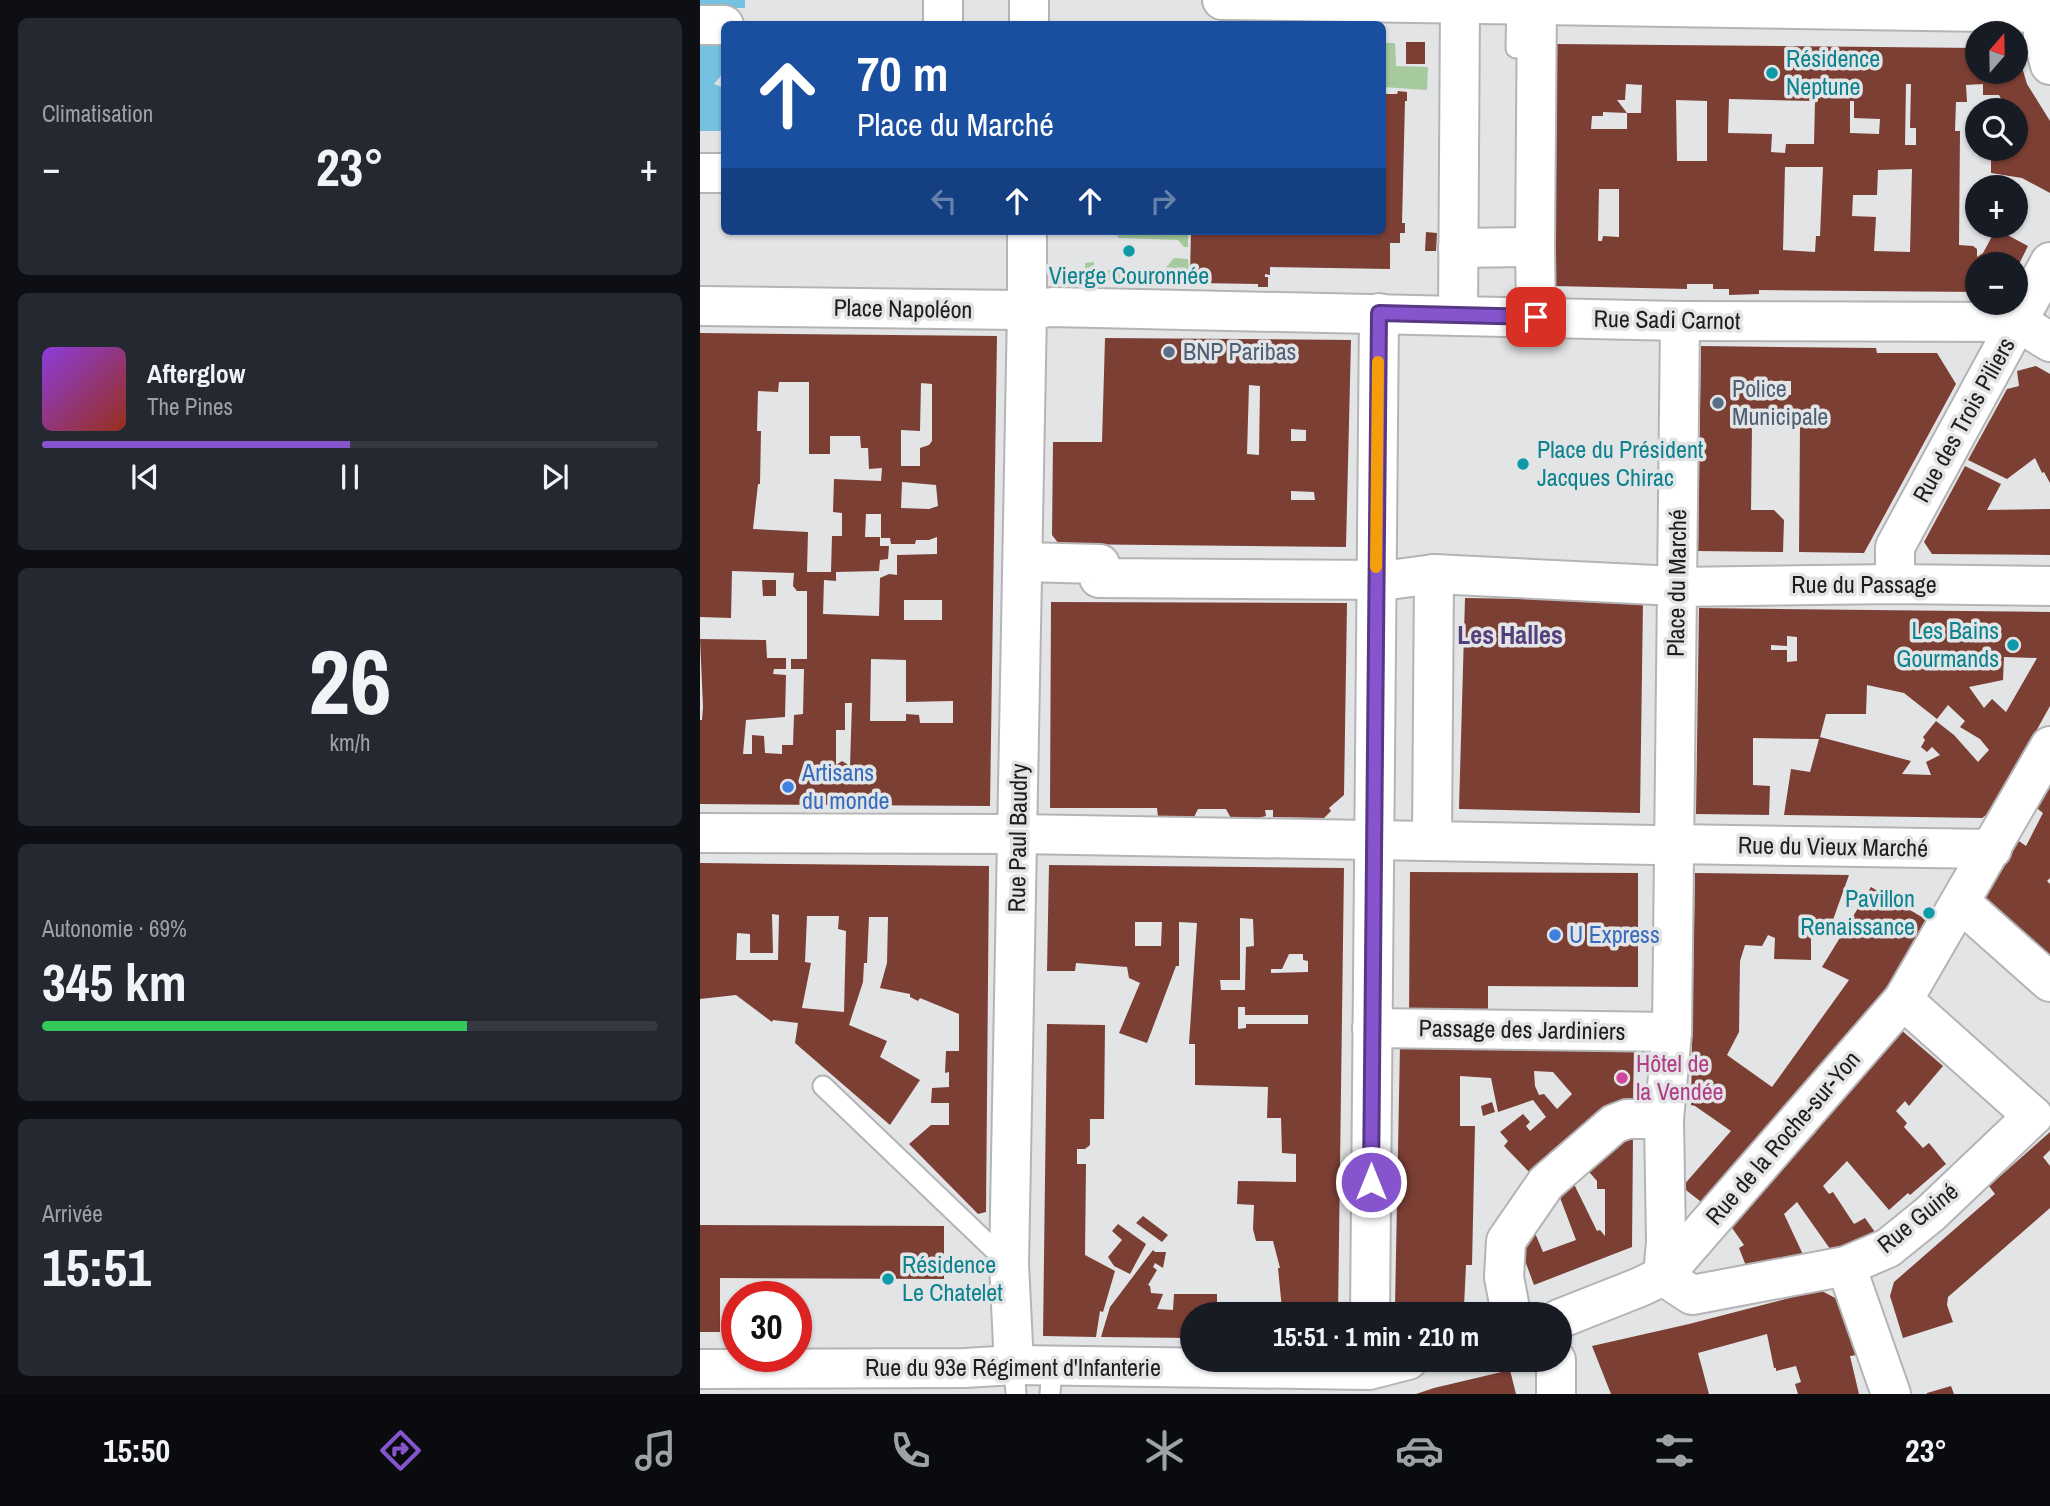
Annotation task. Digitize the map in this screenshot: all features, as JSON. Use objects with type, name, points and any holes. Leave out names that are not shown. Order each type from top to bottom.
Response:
[{"type":"street","points":[[943,0],[943,21]]},
{"type":"street","points":[[1028,21],[1029,0]]},
{"type":"street","points":[[1222,0],[2045,9],[2043,39],[2050,65]]},
{"type":"street","points":[[1531,2],[1536,317]]},
{"type":"street","points":[[1458,316],[1460,4]]},
{"type":"street","points":[[700,25],[721,25]]},
{"type":"street","points":[[700,173],[721,173]]},
{"type":"street","points":[[1027,235],[1027,310]]},
{"type":"street","points":[[1458,247],[1535,247]]},
{"type":"street","name":"Rue des Trois Piliers","points":[[1895,584],[1895,547],[2050,262]]},
{"type":"street","name":"Place Napoléon","points":[[700,306],[1027,310]]},
{"type":"street","name":"Rue Sadi Carnot","points":[[1027,310],[1052,307],[1680,321],[2018,322]]},
{"type":"street","name":"Rue Paul Baudry","points":[[1015,1380],[1009,1264],[1027,310]]},
{"type":"street","points":[[1370,1302],[1379,313]]},
{"type":"street","name":"Place du Marché","points":[[1662,1276],[1666,1242],[1664,1119],[1672,1032],[1665,845],[1667,586],[1680,321]]},
{"type":"street","points":[[2018,322],[2050,342]]},
{"type":"street","name":"Rue du Passage","points":[[1023,562],[1100,564],[1099,578],[1156,590],[1389,580],[1434,574],[1667,586],[2050,586]]},
{"type":"street","points":[[1432,841],[1434,574]]},
{"type":"street","name":"Rue de la Roche-sur-Yon","points":[[1662,1276],[1903,1000],[2050,746]]},
{"type":"street","name":"Rue du Vieux Marché","points":[[700,833],[1018,834],[1992,849]]},
{"type":"street","points":[[1961,903],[2050,982]]},
{"type":"street","points":[[1903,1000],[2041,1114]]},
{"type":"street","name":"Passage des Jardiniers","points":[[1372,1028],[1672,1032]]},
{"type":"street","name":"Rue Guiné","points":[[1662,1276],[1692,1295],[1846,1266],[1888,1248],[2041,1114]]},
{"type":"street","points":[[1509,1302],[1504,1277],[1506,1241],[1546,1183],[1614,1124],[1626,1119],[1664,1119]]},
{"type":"street","points":[[1846,1266],[1891,1394]]},
{"type":"street","points":[[1572,1314],[1662,1276]]},
{"type":"street","name":"Rue du 93e Régiment d'Infanterie","points":[[700,1369],[965,1368],[1015,1380],[1221,1372]]},
{"type":"lane","points":[[1516,48],[1531,2]]},
{"type":"lane","points":[[824,1086],[1009,1264]]},
{"type":"green space","points":[[1386,43],[1395,43],[1396,66],[1428,67],[1427,90],[1386,87]]},
{"type":"green space","points":[[1118,235],[1188,235],[1188,247],[1184,247],[1178,240],[1118,238]]},
{"type":"green space","points":[[1174,258],[1188,259],[1189,273],[1184,273],[1184,281],[1085,280],[1085,263],[1094,262],[1094,270],[1164,270]]},
{"type":"water","points":[[700,0],[745,0],[745,8],[726,8],[726,21],[721,21],[721,76],[714,84],[721,87],[721,131],[700,131]]},
{"type":"building","points":[[1406,42],[1425,42],[1425,64],[1406,64]]},
{"type":"building","points":[[1557,44],[1965,48],[1965,84],[1983,84],[1966,85],[1965,102],[1956,102],[1955,131],[1960,131],[1959,245],[1977,249],[1977,252],[1965,252],[1965,292],[1759,290],[1759,294],[1729,295],[1729,289],[1713,289],[1713,284],[1687,284],[1687,289],[1553,286]],"holes":[[[1626,84],[1642,85],[1641,113],[1627,113],[1617,100],[1625,100]],[[1906,84],[1911,84],[1910,128],[1916,128],[1916,145],[1905,145]],[[1729,99],[1815,101],[1814,144],[1786,144],[1785,153],[1771,152],[1772,134],[1728,133]],[[1676,100],[1707,101],[1707,161],[1677,161]],[[1850,101],[1854,101],[1854,118],[1880,119],[1879,134],[1850,133]],[[1603,112],[1627,113],[1627,129],[1591,129],[1592,116],[1603,116]],[[1785,167],[1823,167],[1820,236],[1816,236],[1815,252],[1783,250]],[[1912,169],[1910,252],[1874,251],[1876,217],[1852,216],[1853,195],[1877,195],[1878,170]],[[1599,189],[1619,189],[1619,237],[1603,236],[1602,241],[1598,241]]]},
{"type":"building","points":[[1983,84],[2027,84],[2050,121],[2050,193],[2028,181],[2028,175],[1991,173],[1991,161],[2028,161],[2028,98],[1983,95]]},
{"type":"building","points":[[1398,91],[1407,92],[1402,223],[1405,223],[1405,233],[1400,233],[1400,243],[1390,243],[1390,269],[1270,267],[1270,275],[1265,274],[1265,277],[1268,277],[1268,287],[1258,287],[1258,284],[1197,283],[1197,286],[1187,286],[1187,276],[1190,276],[1191,235],[1386,235],[1386,94],[1397,94]]},
{"type":"building","points":[[1426,232],[1437,233],[1436,251],[1425,251]]},
{"type":"building","points":[[1991,238],[2013,238],[2028,246],[2025,252],[1984,252]]},
{"type":"building","points":[[700,333],[997,336],[990,806],[700,804],[700,720],[703,707],[700,639],[766,640],[767,658],[786,658],[786,669],[774,669],[773,674],[786,675],[785,717],[746,720],[743,754],[752,754],[752,735],[764,736],[765,753],[782,754],[782,745],[793,745],[794,715],[803,714],[804,669],[791,669],[791,659],[807,659],[807,591],[797,591],[793,586],[794,573],[732,571],[731,618],[700,617]],"holes":[[[779,382],[809,382],[809,454],[830,454],[830,436],[860,436],[861,448],[868,448],[869,469],[882,468],[881,481],[834,479],[833,512],[842,513],[842,536],[832,536],[831,572],[807,572],[808,532],[753,529],[760,484],[761,431],[757,431],[758,391],[778,392]],[[921,383],[932,384],[932,441],[920,448],[920,466],[901,466],[901,430],[920,431]],[[902,482],[936,485],[938,506],[929,509],[901,508]],[[866,514],[881,514],[881,538],[890,538],[891,544],[915,544],[916,540],[937,537],[937,554],[897,555],[897,575],[889,574],[880,578],[879,616],[823,614],[824,580],[836,581],[836,572],[879,571],[880,560],[888,559],[889,546],[880,546],[880,537],[865,537]],[[904,600],[942,600],[942,620],[904,620]],[[871,659],[906,660],[906,702],[953,701],[953,723],[920,723],[919,715],[906,714],[906,721],[870,721]],[[845,703],[852,703],[850,766],[842,761],[836,765],[836,730],[845,730]]]},
{"type":"building","points":[[1105,338],[1351,340],[1346,547],[1059,544],[1052,535],[1053,442],[1102,442]],"holes":[[[1249,385],[1260,386],[1259,455],[1247,454]],[[1291,429],[1306,430],[1306,441],[1291,441]],[[1291,491],[1314,492],[1315,500],[1291,500]]]},
{"type":"building","points":[[1701,346],[1876,348],[1877,353],[1937,353],[1956,384],[1864,553],[1799,552],[1800,426],[1779,425],[1752,425],[1751,510],[1774,510],[1784,520],[1783,552],[1698,551]],"holes":[[[1754,381],[1791,381],[1791,395],[1754,397]]]},
{"type":"building","points":[[2036,366],[2050,374],[2050,483],[2035,458],[2007,479],[1968,460],[2007,389],[2019,386],[2017,371]]},
{"type":"building","points":[[1965,466],[2001,484],[1987,510],[2050,509],[2050,555],[1932,554],[1924,542]]},
{"type":"building","points":[[762,580],[776,580],[776,596],[763,596]]},
{"type":"building","points":[[1465,598],[1643,601],[1640,813],[1459,809]]},
{"type":"building","points":[[1051,602],[1347,603],[1344,795],[1329,808],[1331,811],[1324,818],[1273,817],[1273,810],[1265,810],[1266,816],[1234,824],[1226,809],[1198,809],[1191,823],[1158,817],[1157,808],[1050,808]]},
{"type":"building","points":[[1699,608],[2050,612],[2050,706],[1992,811],[1982,818],[1784,815],[1791,769],[1810,772],[1819,739],[1753,738],[1753,785],[1770,786],[1769,815],[1696,814]],"holes":[[[1787,636],[1797,637],[1797,661],[1787,662],[1787,650],[1771,650],[1771,645],[1787,646]],[[2004,657],[2037,658],[2006,712],[1992,699],[1984,708],[1969,687],[2003,680]],[[1867,685],[1904,693],[1937,719],[1948,705],[1965,721],[1960,727],[1980,739],[1989,750],[1978,762],[1954,735],[1936,721],[1923,737],[1925,740],[1921,747],[1927,752],[1932,747],[1940,755],[1926,762],[1931,775],[1902,774],[1911,761],[1820,737],[1826,714],[1866,714]]]},
{"type":"building","points":[[2050,776],[2050,878],[2047,881],[2050,884],[2050,959],[1983,899],[2016,839],[2026,846],[2043,813],[2034,806]]},
{"type":"building","points":[[700,863],[989,866],[986,1212],[978,1214],[909,1144],[931,1125],[949,1125],[949,1103],[931,1103],[932,1088],[949,1087],[949,1072],[945,1073],[946,1051],[959,1051],[959,1014],[920,998],[918,1001],[910,997],[910,994],[880,988],[887,963],[888,917],[869,917],[867,963],[864,963],[863,982],[849,1025],[887,1041],[880,1057],[920,1080],[890,1125],[795,1043],[798,1023],[772,1022],[736,995],[700,999]],"holes":[[[772,914],[779,915],[778,960],[736,960],[737,933],[750,934],[750,953],[773,953]],[[807,916],[839,916],[838,929],[846,931],[844,1012],[802,1008],[811,963],[805,962]]]},
{"type":"building","points":[[1049,865],[1344,868],[1338,1302],[1281,1302],[1280,1268],[1273,1241],[1256,1241],[1253,1229],[1254,1205],[1237,1204],[1238,1181],[1296,1182],[1296,1154],[1282,1153],[1281,1118],[1267,1118],[1268,1087],[1195,1085],[1195,1044],[1189,1044],[1197,923],[1179,922],[1179,966],[1176,966],[1147,1043],[1119,1033],[1140,983],[1129,978],[1127,967],[1076,963],[1075,971],[1047,971]],"holes":[[[1240,918],[1253,919],[1254,946],[1246,947],[1245,990],[1221,990],[1220,980],[1240,980]],[[1135,922],[1162,922],[1161,946],[1135,946]],[[1289,954],[1303,954],[1303,960],[1308,961],[1308,972],[1271,973],[1271,969],[1282,969]],[[1238,1007],[1245,1007],[1245,1015],[1308,1015],[1308,1024],[1246,1024],[1246,1028],[1238,1029]]]},
{"type":"building","points":[[1410,872],[1638,873],[1638,987],[1488,986],[1488,1016],[1409,1016]]},
{"type":"building","points":[[1695,873],[1849,875],[1829,931],[1811,931],[1811,960],[1774,959],[1775,938],[1768,935],[1762,946],[1745,945],[1740,961],[1739,1032],[1727,1055],[1772,1087],[1849,980],[1822,967],[1871,887],[1932,923],[1886,998],[1709,1208],[1682,1187],[1731,1131],[1691,1105]]},
{"type":"building","points":[[1893,1023],[1943,1066],[1909,1106],[1905,1101],[1896,1111],[1907,1123],[1904,1127],[1923,1148],[1929,1143],[1946,1164],[1889,1210],[1847,1161],[1823,1186],[1829,1194],[1833,1192],[1854,1224],[1865,1218],[1877,1235],[1835,1256],[1797,1202],[1784,1214],[1806,1261],[1748,1271],[1739,1248],[1744,1245],[1730,1225],[1775,1177],[1771,1174],[1791,1152],[1794,1155],[1816,1132],[1812,1128]]},
{"type":"building","points":[[1047,1024],[1105,1025],[1104,1119],[1090,1119],[1090,1145],[1085,1149],[1077,1149],[1077,1164],[1086,1164],[1085,1255],[1115,1271],[1103,1312],[1100,1311],[1096,1337],[1043,1336]]},
{"type":"building","points":[[1400,1045],[1634,1047],[1633,1106],[1582,1131],[1579,1128],[1549,1153],[1552,1156],[1531,1174],[1504,1146],[1508,1141],[1500,1132],[1523,1114],[1530,1122],[1526,1126],[1530,1131],[1546,1117],[1533,1100],[1498,1112],[1491,1078],[1460,1076],[1460,1126],[1475,1126],[1472,1265],[1466,1265],[1464,1302],[1395,1302]],"holes":[[[1534,1071],[1553,1072],[1572,1094],[1557,1109],[1544,1094],[1539,1095]]]},
{"type":"building","points":[[1492,1102],[1495,1112],[1483,1116],[1481,1106]]},
{"type":"building","points":[[2050,1132],[2050,1150],[2043,1157],[2050,1166],[2050,1208],[1948,1297],[1947,1305],[1953,1322],[1903,1338],[1890,1296],[1894,1282],[1995,1194],[1989,1186]]},
{"type":"building","points":[[1621,1134],[1633,1138],[1632,1247],[1534,1285],[1524,1258],[1531,1232],[1535,1233],[1543,1252],[1576,1240],[1556,1187],[1573,1182],[1597,1231],[1600,1230],[1605,1236],[1605,1189],[1597,1189],[1597,1181],[1584,1166]]},
{"type":"building","points":[[1143,1216],[1168,1235],[1162,1242],[1136,1223]]},
{"type":"building","points":[[1118,1224],[1146,1244],[1130,1274],[1114,1266],[1108,1257],[1122,1240],[1112,1231]]},
{"type":"building","name":"Résidence Le Chatelet","points":[[700,1225],[944,1226],[944,1279],[720,1278],[720,1332],[700,1332]]},
{"type":"building","points":[[1153,1250],[1166,1252],[1163,1268],[1155,1263],[1153,1267],[1157,1270],[1148,1285],[1151,1293],[1163,1294],[1157,1309],[1173,1310],[1174,1294],[1217,1294],[1217,1302],[1180,1302],[1180,1338],[1101,1337],[1110,1307]]},
{"type":"building","points":[[1820,1290],[1839,1300],[1857,1355],[1850,1356],[1859,1394],[1798,1394],[1795,1384],[1801,1382],[1796,1366],[1776,1371],[1767,1334],[1698,1353],[1709,1394],[1611,1394],[1592,1346],[1689,1324]]},
{"type":"building","points":[[1510,1372],[1516,1394],[1416,1394]]},
{"type":"building","points":[[1951,1386],[1954,1394],[1927,1394],[1927,1393]]},
{"type":"slow traffic","points":[[1376,567],[1378,362]]},
{"type":"place","name":"Résidence Neptune","points":[[1772,73]]},
{"type":"place","name":"Vierge Couronnée","points":[[1129,251]]},
{"type":"place","name":"BNP Paribas","points":[[1169,352]]},
{"type":"place","name":"Police Municipale","points":[[1718,403]]},
{"type":"place","name":"Place du Président Jacques Chirac","points":[[1523,464]]},
{"type":"place","name":"Les Bains Gourmands","points":[[2013,645]]},
{"type":"place","name":"Artisans du monde","points":[[788,787]]},
{"type":"place","name":"Pavillon Renaissance","points":[[1929,913]]},
{"type":"place","name":"U Express","points":[[1555,935]]},
{"type":"place","name":"Hôtel de la Vendée","points":[[1622,1078]]},
{"type":"place","name":"Résidence Le Chatelet","points":[[888,1279]]},
{"type":"district","name":"Les Halles","points":[[1510,635]]},
{"type":"route","points":[[1371,1182],[1379,313],[1536,317]]}]
